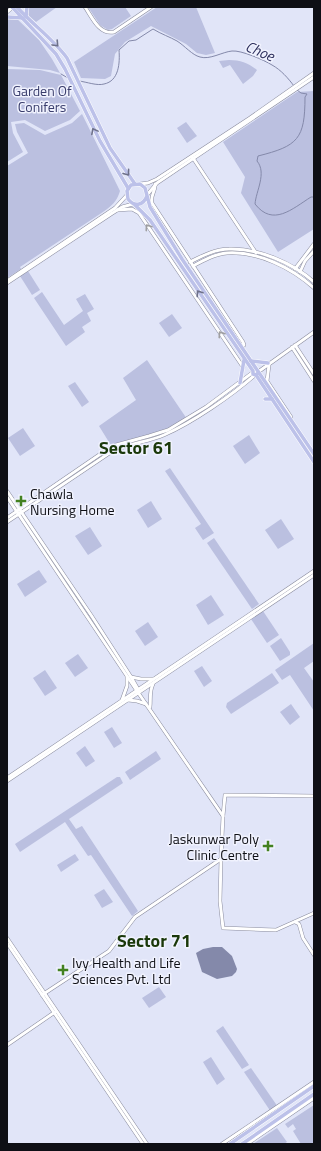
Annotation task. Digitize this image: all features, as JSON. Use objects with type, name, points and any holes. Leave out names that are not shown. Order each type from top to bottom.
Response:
[{"type":"main road","points":[[13,7],[46,43],[65,69],[88,118],[128,188],[127,195],[129,200],[141,209],[150,220],[244,359],[275,395],[314,453]]},
{"type":"main road","points":[[17,7],[24,18],[59,48],[82,90],[104,139],[138,184],[145,188],[148,203],[152,211],[242,347],[272,399],[314,462]]},
{"type":"main road","points":[[24,18],[26,7]]},
{"type":"main road","points":[[7,17],[24,18]]},
{"type":"main road","points":[[128,188],[138,184]]},
{"type":"main road","points":[[134,204],[141,203],[146,200],[147,196]]},
{"type":"main road","points":[[240,382],[244,359]]},
{"type":"main road","points":[[251,361],[270,363]]},
{"type":"main road","points":[[265,399],[272,399]]},
{"type":"main road","points":[[230,1144],[314,1086]]},
{"type":"main road","points":[[242,1144],[314,1094]]},
{"type":"street","points":[[7,12],[13,7]]},
{"type":"street","points":[[85,7],[102,30],[109,33],[114,32],[151,7]]},
{"type":"street","points":[[138,184],[148,183],[157,179],[288,93],[314,72]]},
{"type":"street","points":[[299,85],[314,77]]},
{"type":"street","points":[[147,196],[155,184],[276,101]]},
{"type":"street","points":[[193,158],[256,253]]},
{"type":"street","points":[[155,184],[151,196],[152,203],[243,342],[244,344],[242,347]]},
{"type":"street","points":[[7,282],[115,208],[127,195]]},
{"type":"street","points":[[7,282],[117,210],[124,206],[134,204]]},
{"type":"street","points":[[117,210],[132,209],[139,213],[243,367]]},
{"type":"street","points":[[292,272],[314,244]]},
{"type":"street","points":[[190,262],[211,253],[229,249],[256,253],[284,261],[314,282]]},
{"type":"street","points":[[298,275],[305,261],[314,251]]},
{"type":"street","points":[[193,266],[212,256],[229,253],[255,256],[277,263],[298,275],[314,288]]},
{"type":"street","points":[[130,443],[168,430],[206,407],[314,332]]},
{"type":"street","points":[[293,346],[314,374]]},
{"type":"street","points":[[293,346],[314,381]]},
{"type":"street","points":[[270,363],[266,379],[275,395]]},
{"type":"street","points":[[7,522],[102,453],[116,445],[156,438],[175,430],[225,398],[256,372]]},
{"type":"street","points":[[7,491],[19,512],[126,674],[223,816]]},
{"type":"street","points":[[7,497],[19,512],[131,677],[139,692]]},
{"type":"street","points":[[11,515],[12,504]]},
{"type":"street","points":[[7,518],[19,512]]},
{"type":"street","points":[[7,781],[128,700],[314,571]]},
{"type":"street","points":[[149,706],[151,701],[150,692],[154,681],[314,575]]},
{"type":"street","points":[[122,700],[127,686],[126,674]]},
{"type":"street","points":[[131,677],[154,681]]},
{"type":"street","points":[[7,778],[122,700],[139,692]]},
{"type":"street","points":[[128,700],[137,701],[149,706]]},
{"type":"street","points":[[314,796],[225,795],[220,901],[221,925],[223,928],[276,930],[314,913]]},
{"type":"street","points":[[44,994],[108,951],[135,917],[221,859]]},
{"type":"street","points":[[295,922],[299,924],[303,938],[314,955]]},
{"type":"street","points":[[7,938],[55,1013],[143,1144]]},
{"type":"street","points":[[7,943],[44,994]]},
{"type":"street","points":[[7,1045],[55,1013]]},
{"type":"street","points":[[55,1013],[147,1144]]},
{"type":"street","points":[[222,1144],[314,1082]]},
{"type":"street","points":[[247,1144],[314,1098]]},
{"type":"green space","points":[[29,7],[57,7],[36,22],[28,15]]},
{"type":"green space","points":[[88,7],[125,7],[131,16],[112,29],[108,30],[100,25]]},
{"type":"green space","points":[[157,7],[196,7],[215,53],[206,55],[197,53],[186,44],[151,26],[125,42],[115,54],[111,76],[105,79],[81,78],[74,62]]},
{"type":"green space","points":[[7,17],[15,17],[39,40],[60,73],[50,70],[7,66]]},
{"type":"green space","points":[[229,60],[244,62],[257,70],[253,76],[243,84],[230,65],[223,68],[219,61]]},
{"type":"green space","name":"Garden Of Conifers","points":[[7,69],[40,70],[61,75],[80,111],[70,120],[45,131],[25,120],[11,122],[13,133],[23,152],[7,162]]},
{"type":"green space","points":[[314,91],[314,229],[278,252],[241,193],[245,177],[223,142],[297,92]]},
{"type":"green space","points":[[82,114],[120,191],[119,195],[114,203],[106,210],[20,267],[21,269],[7,278],[7,166],[28,153],[17,132],[15,124],[24,123],[45,135],[72,123]]},
{"type":"green space","points":[[186,122],[197,136],[187,143],[177,128]]},
{"type":"green space","points":[[28,271],[40,290],[32,295],[20,276]]},
{"type":"green space","points":[[42,292],[64,325],[83,311],[76,299],[85,294],[94,309],[87,313],[91,321],[82,327],[85,332],[66,346],[34,298]]},
{"type":"green space","points":[[172,314],[182,328],[169,337],[159,323]]},
{"type":"green space","points":[[147,360],[187,419],[168,430],[112,447],[99,426],[136,400],[123,378]]},
{"type":"green space","points":[[75,382],[89,402],[82,407],[68,386]]},
{"type":"green space","points":[[23,428],[35,446],[20,456],[8,438]]},
{"type":"green space","points":[[249,435],[260,453],[245,464],[233,446]]},
{"type":"green space","points":[[170,468],[214,533],[203,540],[195,528],[201,524],[165,471]]},
{"type":"green space","points":[[151,501],[162,519],[148,528],[137,510]]},
{"type":"green space","points":[[281,519],[294,539],[278,549],[265,530]]},
{"type":"green space","points":[[90,527],[102,546],[88,555],[75,536]]},
{"type":"green space","points":[[214,538],[259,604],[252,609],[207,543]]},
{"type":"green space","points":[[39,570],[47,582],[25,597],[17,584]]},
{"type":"green space","points":[[211,595],[224,615],[208,625],[196,605]]},
{"type":"green space","points":[[263,611],[279,635],[267,643],[251,619]]},
{"type":"green space","points":[[148,622],[158,637],[145,646],[135,631]]},
{"type":"green space","points":[[281,638],[290,652],[290,655],[280,661],[270,646]]},
{"type":"green space","points":[[314,643],[314,661],[304,668],[314,682],[314,711],[290,675],[282,680],[275,670]]},
{"type":"green space","points":[[78,654],[88,668],[75,677],[65,663]]},
{"type":"green space","points":[[202,666],[212,681],[204,687],[194,671]]},
{"type":"green space","points":[[45,670],[57,688],[45,696],[33,678]]},
{"type":"green space","points":[[272,673],[279,683],[231,714],[226,707],[227,703]]},
{"type":"green space","points":[[291,704],[300,717],[290,725],[280,712]]},
{"type":"green space","points":[[112,727],[122,743],[114,748],[104,732]]},
{"type":"green space","points":[[85,746],[95,761],[86,767],[76,753]]},
{"type":"green space","points":[[156,751],[161,759],[130,780],[125,772]]},
{"type":"green space","points":[[117,777],[120,777],[123,783],[69,819],[76,829],[82,826],[138,911],[132,916],[91,855],[88,856],[65,822],[20,852],[15,844]]},
{"type":"green space","points":[[75,854],[79,860],[61,872],[57,865]]},
{"type":"green space","points":[[104,889],[113,902],[102,908],[94,895]]},
{"type":"green space","points":[[159,987],[166,997],[149,1008],[142,998]]},
{"type":"green space","points":[[223,1026],[249,1065],[242,1069],[216,1031]]},
{"type":"green space","points":[[211,1057],[225,1079],[217,1085],[203,1062]]},
{"type":"green space","points":[[251,1068],[278,1107],[271,1112],[244,1072]]},
{"type":"green space","points":[[314,1105],[314,1144],[301,1144],[293,1131],[296,1129],[293,1124],[288,1128],[285,1124]]},
{"type":"green space","points":[[277,1128],[287,1142],[284,1144],[253,1144]]},
{"type":"shaded area","points":[[222,947],[232,956],[237,969],[232,976],[217,979],[202,972],[196,953],[203,949]]},
{"type":"waterway","name":"Choe","points":[[79,81],[98,85],[109,82],[118,71],[119,50],[129,41],[136,40],[153,29],[177,41],[200,57],[212,57],[232,51],[241,52],[252,56],[278,69],[294,86]]},
{"type":"waterway","name":"Choe","points":[[61,74],[68,78]]},
{"type":"waterway","name":"Choe","points":[[297,90],[301,93],[307,94],[305,97],[305,111],[301,131],[290,144],[258,156],[257,161],[260,166],[261,176],[255,204],[262,211],[276,215],[290,211],[311,197],[314,197]]},
{"type":"place","name":"Chawla Nursing Home","points":[[21,501]]},
{"type":"place","name":"Jaskunwar Poly Clinic Centre","points":[[268,846]]},
{"type":"place","name":"Ivy Health and Life Sciences Pvt. Ltd","points":[[63,970]]},
{"type":"district","name":"Sector 61","points":[[136,447]]},
{"type":"district","name":"Sector 71","points":[[154,940]]}]
